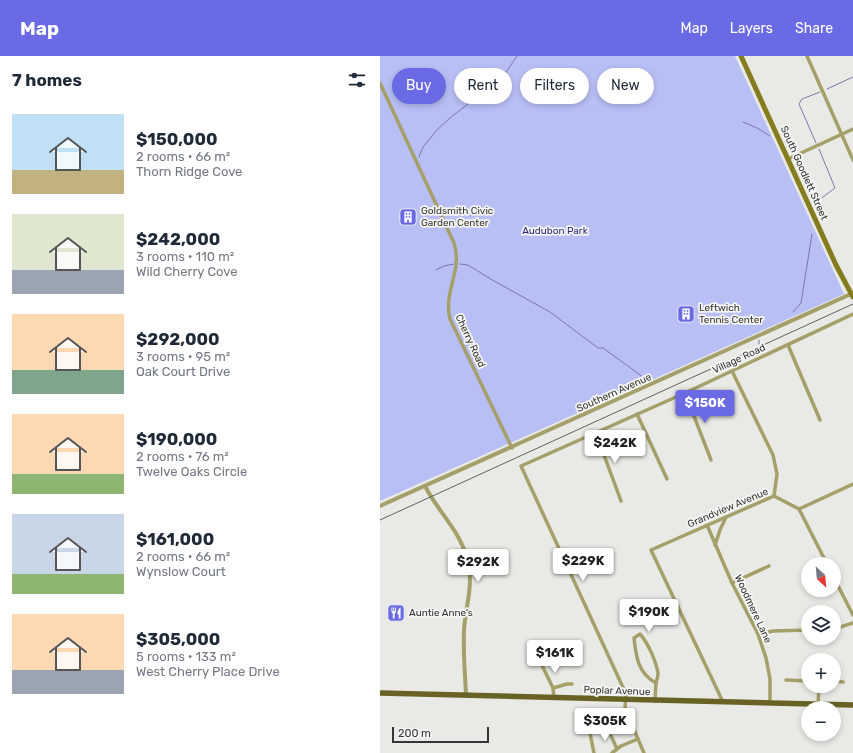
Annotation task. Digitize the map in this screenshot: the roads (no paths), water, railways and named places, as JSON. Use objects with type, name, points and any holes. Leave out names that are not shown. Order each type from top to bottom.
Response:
[{"type":"main road","name":"South Goodlett Street","points":[[741,56],[836,265],[852,295]]},
{"type":"main road","name":"Poplar Avenue","points":[[380,693],[801,704]]},
{"type":"main road","name":"Poplar Avenue","points":[[841,706],[853,706]]},
{"type":"street","points":[[807,56],[853,160]]},
{"type":"street","name":"Cherry Road","points":[[380,83],[454,243],[457,262],[450,291],[448,310],[450,319],[512,448]]},
{"type":"street","points":[[788,159],[853,130]]},
{"type":"street","name":"Southern Avenue","points":[[380,506],[852,295]]},
{"type":"street","name":"Village Road","points":[[625,700],[626,694],[521,466],[685,393],[853,314]]},
{"type":"street","points":[[788,345],[820,420]]},
{"type":"street","points":[[732,371],[773,455],[777,474],[774,496]]},
{"type":"street","points":[[685,393],[711,460]]},
{"type":"street","points":[[637,414],[666,479]]},
{"type":"street","points":[[592,435],[604,455],[621,501]]},
{"type":"street","points":[[823,557],[799,509],[853,484]]},
{"type":"street","points":[[425,486],[461,543],[466,555],[470,574],[470,595],[464,630],[466,695]]},
{"type":"street","name":"Grandview Avenue","points":[[723,703],[651,550],[774,496],[799,509]]},
{"type":"street","points":[[716,545],[720,530],[726,517]]},
{"type":"street","name":"Woodmere Lane","points":[[707,526],[732,583],[758,634],[766,658],[770,679],[770,703]]},
{"type":"street","points":[[732,583],[769,566]]},
{"type":"street","points":[[841,592],[853,615]]},
{"type":"street","points":[[841,627],[853,623]]},
{"type":"street","points":[[758,634],[773,631],[801,630]]},
{"type":"street","points":[[655,701],[658,674],[646,641],[640,634],[634,638],[636,653],[641,670],[648,678],[656,683]]},
{"type":"street","points":[[538,655],[553,688],[554,697]]},
{"type":"street","points":[[786,680],[801,681]]},
{"type":"street","points":[[553,688],[572,684]]},
{"type":"street","points":[[625,700],[625,709],[644,753]]},
{"type":"street","points":[[586,728],[590,733],[594,753]]},
{"type":"street","points":[[608,729],[616,749]]},
{"type":"street","points":[[612,753],[616,749],[638,739]]},
{"type":"waterway","points":[[419,157],[423,147],[437,130],[451,117],[476,98],[490,96],[517,56]]},
{"type":"waterway","points":[[827,89],[853,77]]},
{"type":"waterway","points":[[816,143],[799,104],[802,99],[820,92]]},
{"type":"waterway","points":[[743,122],[770,136]]},
{"type":"waterway","points":[[815,203],[835,188],[819,149]]},
{"type":"waterway","points":[[793,312],[801,303],[812,234]]},
{"type":"waterway","points":[[436,270],[444,266],[454,264]]},
{"type":"waterway","points":[[460,264],[468,265],[550,312],[598,348],[603,348],[643,377],[650,378]]},
{"type":"railway","points":[[380,520],[853,304]]},
{"type":"place","name":"Goldsmith Civic Garden Center","points":[[408,217]]},
{"type":"place","name":"Leftwich Tennis Center","points":[[686,314]]},
{"type":"place","name":"Auntie Anne's","points":[[396,613]]},
{"type":"park label","name":"Audubon Park","points":[[555,231]]}]
